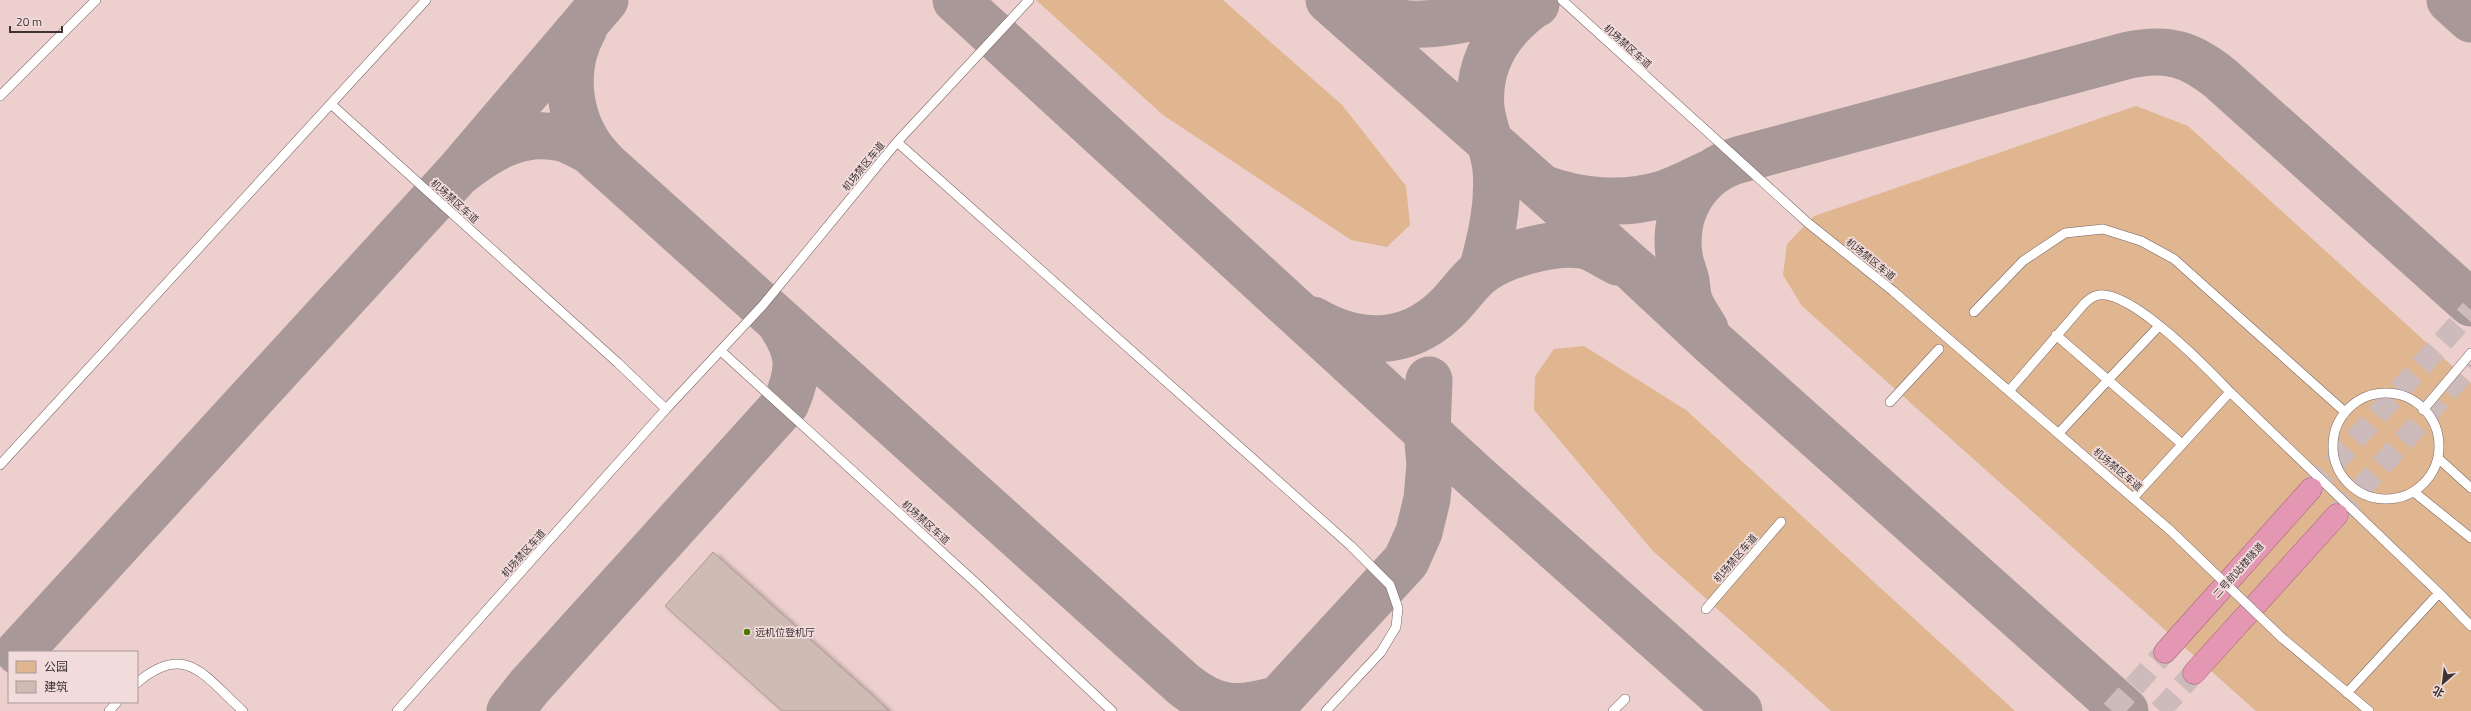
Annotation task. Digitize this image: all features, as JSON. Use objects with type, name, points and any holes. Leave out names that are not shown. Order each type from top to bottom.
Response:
[{"type":"highway","name":"二号航站楼隧道","points":[[2165,652],[2311,489]]},
{"type":"highway","points":[[2194,673],[2337,515]]},
{"type":"lane","points":[[0,96],[96,0]]},
{"type":"lane","points":[[0,465],[332,105],[426,0]]},
{"type":"lane","name":"机场禁区车道","points":[[397,711],[666,409],[722,352],[898,142],[1029,0]]},
{"type":"lane","name":"机场禁区车道","points":[[1562,0],[1808,223],[1893,291],[2134,497],[2281,637],[2347,693]]},
{"type":"lane","name":"机场禁区车道","points":[[332,105],[618,363],[666,409]]},
{"type":"lane","points":[[898,142],[1351,546],[1390,585],[1398,608],[1396,627],[1381,652],[1326,711]]},
{"type":"lane","points":[[1974,312],[2023,261],[2065,233],[2103,229],[2141,241],[2174,259],[2345,412]]},
{"type":"lane","points":[[2009,391],[2084,304],[2092,297],[2100,295],[2120,300],[2159,326],[2192,352],[2230,392],[2439,593],[2471,626]]},
{"type":"lane","points":[[2059,434],[2159,326]]},
{"type":"lane","points":[[2056,336],[2182,444]]},
{"type":"lane","points":[[1890,402],[1939,349]]},
{"type":"lane","name":"机场禁区车道","points":[[722,352],[977,584],[1112,711]]},
{"type":"lane","points":[[2423,410],[2471,353]]},
{"type":"lane","points":[[2134,497],[2230,392]]},
{"type":"lane","points":[[2380,394],[2400,395],[2418,404],[2423,410],[2432,420],[2438,438],[2438,458],[2429,478],[2414,492],[2396,498],[2378,499],[2360,493],[2345,481],[2336,465],[2332,446],[2335,428],[2345,412],[2360,400],[2380,394]]},
{"type":"lane","points":[[2438,458],[2471,488]]},
{"type":"lane","points":[[2414,492],[2471,538]]},
{"type":"lane","name":"机场禁区车道","points":[[1706,609],[1780,522]]},
{"type":"lane","points":[[2369,711],[2347,693],[2439,593]]},
{"type":"lane","points":[[138,682],[157,667],[172,663],[187,665],[200,672],[243,711]]},
{"type":"lane","points":[[1613,711],[1625,699]]},
{"type":"lane","points":[[109,711],[116,703]]},
{"type":"shaded area","points":[[0,0],[2471,0],[2471,711],[0,711]]},
{"type":"green space","points":[[1036,0],[1223,0],[1342,105],[1406,186],[1410,225],[1387,247],[1351,240],[1163,115]]},
{"type":"green space","points":[[2136,106],[2188,126],[2471,383],[2471,711],[2256,711],[1802,306],[1783,275],[1787,244],[1814,216]]},
{"type":"green space","points":[[1584,346],[1686,410],[2015,711],[1831,711],[1652,550],[1534,410],[1535,376],[1554,349]]},
{"type":"building","name":"远机位登机厅","points":[[713,552],[889,711],[782,711],[665,606]]},
{"type":"taxiway","points":[[20,651],[457,174],[605,0]]},
{"type":"taxiway","points":[[956,0],[1475,476],[1739,711]]},
{"type":"taxiway","points":[[1329,0],[1637,272],[1713,343],[2125,711]]},
{"type":"taxiway","points":[[2450,0],[2471,19]]},
{"type":"taxiway","points":[[1345,5],[1364,14],[1398,23],[1432,24],[1518,9],[1536,4]]},
{"type":"taxiway","points":[[1482,271],[1494,221],[1497,182],[1495,161],[1482,116],[1481,92],[1483,76],[1487,62],[1501,37],[1510,25],[1533,5]]},
{"type":"taxiway","points":[[584,28],[576,45],[572,62],[570,80],[571,98],[575,116],[582,132],[591,148],[603,162]]},
{"type":"taxiway","points":[[1705,329],[1690,304],[1680,258],[1678,239],[1684,209],[1691,196],[1700,184],[1723,166],[1738,160],[2129,55],[2155,52],[2178,54],[2199,63],[2220,78],[2471,303]]},
{"type":"taxiway","points":[[457,174],[493,149],[505,143],[532,136],[562,138],[590,151],[1183,684],[1195,693],[1217,704],[1239,707],[1251,706],[1279,699],[1406,561],[1419,532],[1427,499],[1430,464],[1427,432],[1429,380]]},
{"type":"taxiway","points":[[1542,188],[1571,197],[1586,199],[1602,201],[1633,200],[1648,198],[1669,192],[1708,174]]},
{"type":"taxiway","points":[[1313,320],[1330,329],[1347,335],[1381,339],[1398,336],[1414,331],[1430,322],[1445,310],[1483,270],[1517,254],[1544,247],[1571,244],[1586,246],[1618,262]]},
{"type":"taxiway","points":[[510,711],[529,687],[786,403],[794,380],[796,360],[791,341],[778,320]]},
{"type":"tunnel","points":[[2311,489],[2471,310]]},
{"type":"tunnel","points":[[2337,515],[2471,365]]},
{"type":"tunnel","points":[[2112,711],[2165,652]]},
{"type":"tunnel","points":[[2160,711],[2194,673]]},
{"type":"place","name":"远机位登机厅","points":[[747,632]]}]
